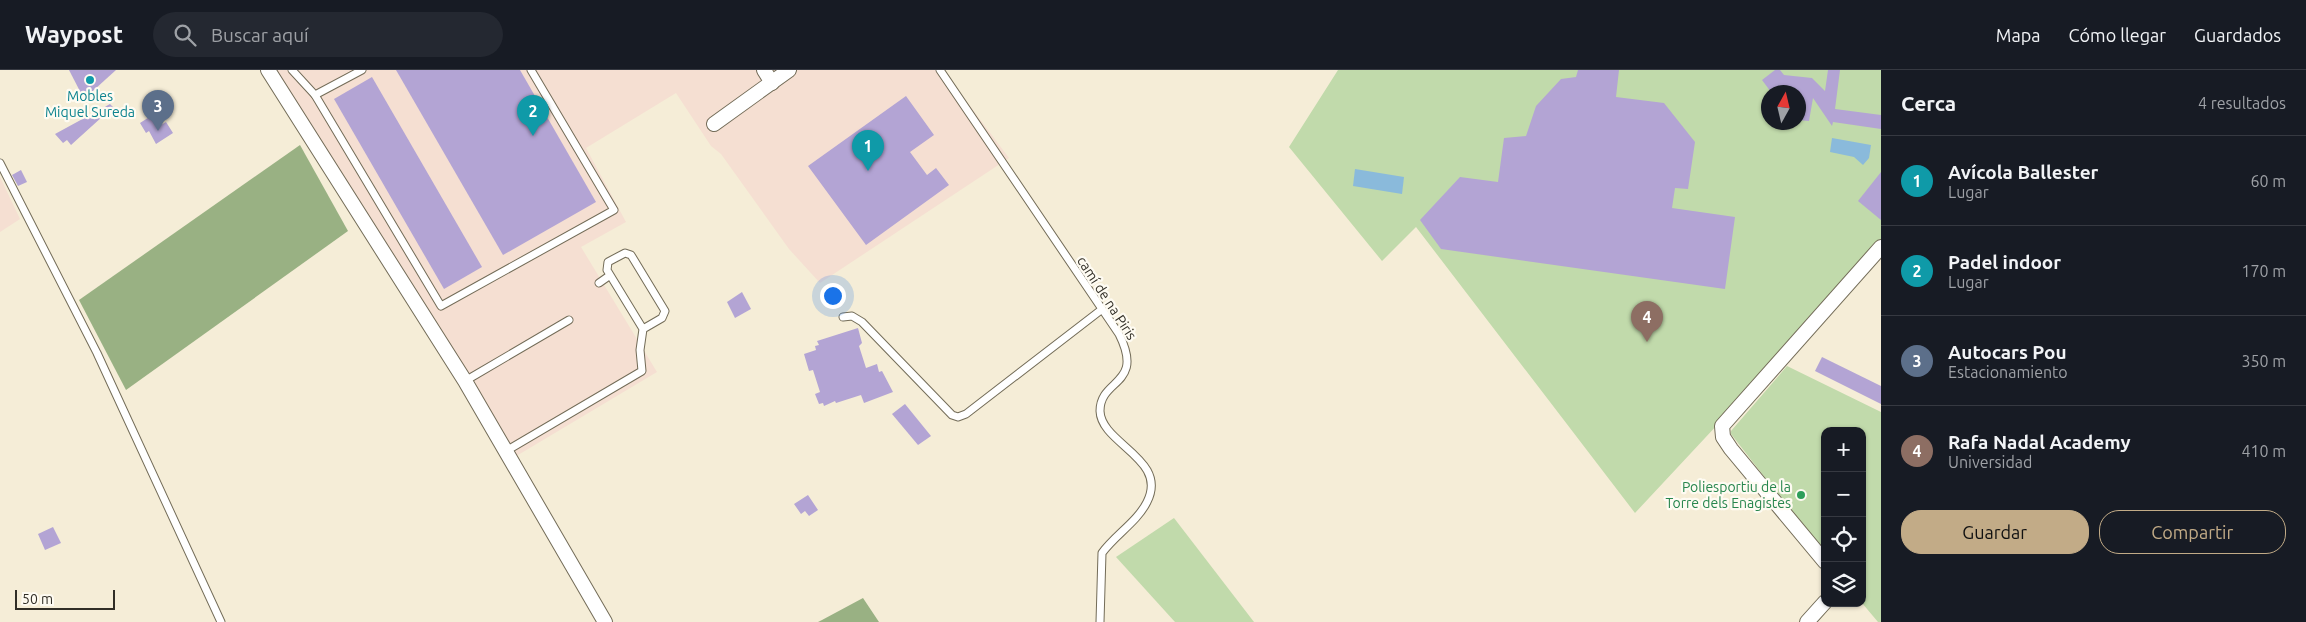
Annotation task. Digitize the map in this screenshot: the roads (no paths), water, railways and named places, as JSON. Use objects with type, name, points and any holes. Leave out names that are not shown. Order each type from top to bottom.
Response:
[{"type":"street","points":[[268,70],[465,381],[605,622]]},
{"type":"street","points":[[764,70],[772,83]]},
{"type":"street","points":[[714,124],[789,70]]},
{"type":"street","points":[[1821,557],[1732,449],[1723,437],[1722,426],[1881,247]]},
{"type":"street","points":[[1807,622],[1821,606]]},
{"type":"lane","points":[[292,70],[315,96],[441,306],[614,210],[531,70]]},
{"type":"lane","points":[[315,96],[362,70]]},
{"type":"lane","name":"camí de na Piris","points":[[940,70],[1119,334],[1128,353],[1128,361],[1123,378],[1107,395],[1101,405],[1103,423],[1143,463],[1151,479],[1151,493],[1140,513],[1102,553],[1100,622]]},
{"type":"lane","points":[[0,163],[105,370],[221,622]]},
{"type":"lane","points":[[506,452],[642,371],[640,350],[643,329],[606,270],[608,262],[625,253],[631,255],[665,311],[662,318],[643,329]]},
{"type":"lane","points":[[599,283],[610,276]]},
{"type":"lane","points":[[843,317],[852,316],[862,322],[952,414],[958,417],[966,414],[1101,310]]},
{"type":"lane","points":[[465,381],[569,320]]},
{"type":"water","points":[[1832,138],[1871,145],[1869,158],[1863,165],[1854,157],[1830,152]]},
{"type":"water","points":[[1355,169],[1404,177],[1402,194],[1353,186]]},
{"type":"place","name":"Mobles Miquel Sureda","points":[[90,80]]},
{"type":"place","name":"Autocars Pou","points":[[158,131]]},
{"type":"place","name":"Padel indoor","points":[[533,136]]},
{"type":"place","name":"Avícola Ballester","points":[[868,171]]},
{"type":"place","name":"Rafa Nadal Academy","points":[[1647,342]]},
{"type":"place","name":"Poliesportiu de la Torre dels Enagistes","points":[[1801,495]]}]
